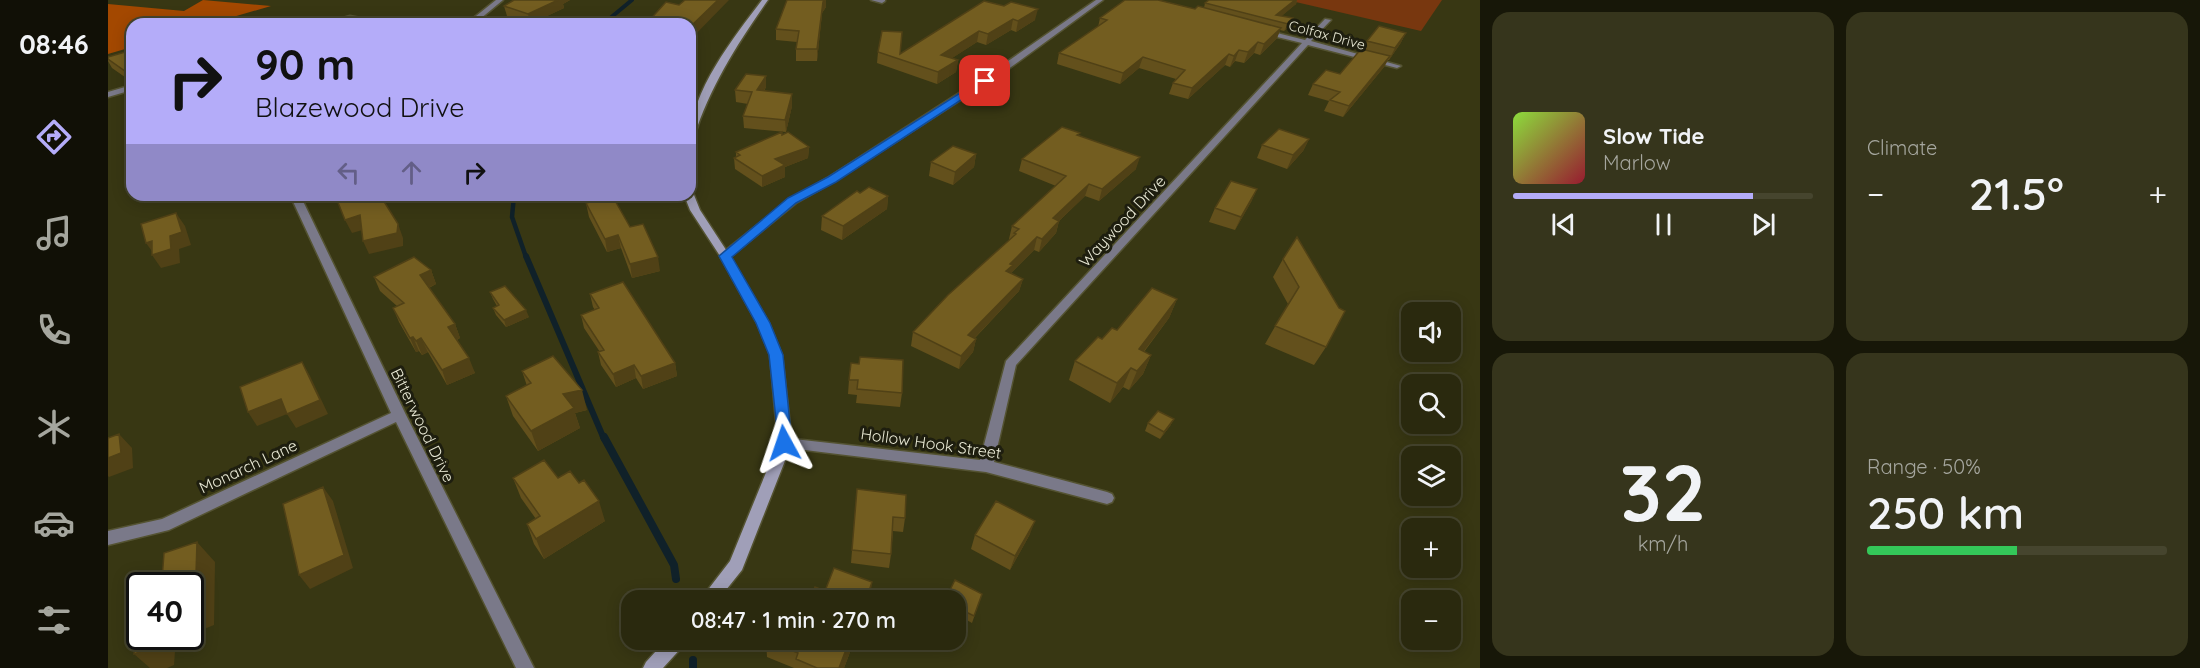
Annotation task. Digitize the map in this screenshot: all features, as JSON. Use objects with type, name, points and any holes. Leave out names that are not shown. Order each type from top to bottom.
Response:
[{"type":"street","points":[[478,18],[500,0]]},
{"type":"street","points":[[696,122],[711,83],[733,45],[765,0]]},
{"type":"street","points":[[874,0],[882,1]]},
{"type":"street","points":[[725,256],[792,201],[832,180],[995,75],[1100,0]]},
{"type":"street","name":"Waywood Drive","points":[[986,466],[1010,364],[1327,20]]},
{"type":"street","name":"Colfax Drive","points":[[1250,27],[1397,66]]},
{"type":"street","points":[[108,95],[126,89]]},
{"type":"street","name":"Bitterwood Drive","points":[[298,201],[399,415],[525,668]]},
{"type":"street","points":[[691,201],[694,210],[725,256],[763,323],[776,355],[784,443],[736,565],[716,590]]},
{"type":"street","name":"Monarch Lane","points":[[108,537],[164,525],[399,415]]},
{"type":"street","name":"Hollow Hook Street","points":[[784,443],[986,466],[1107,498]]},
{"type":"street","points":[[652,668],[668,650]]},
{"type":"shaded area","points":[[203,0],[271,6],[230,18],[126,18],[126,49],[108,54],[108,4],[184,11]]},
{"type":"shaded area","points":[[1287,0],[1442,0],[1421,31]]},
{"type":"building","points":[[514,0],[558,0],[528,14],[504,6]]},
{"type":"building","points":[[685,0],[718,0],[696,21],[696,18],[651,18],[666,2],[679,5]]},
{"type":"building","points":[[787,0],[824,0],[817,49],[796,49],[799,31],[776,29]]},
{"type":"building","points":[[1125,0],[1158,0],[1195,9],[1198,6],[1281,28],[1264,44],[1258,42],[1248,52],[1239,50],[1234,56],[1229,54],[1192,88],[1173,83],[1185,70],[1143,57],[1123,73],[1059,53],[1107,20],[1100,18]]},
{"type":"building","points":[[1209,0],[1295,0],[1276,15],[1293,18],[1288,24],[1205,3]]},
{"type":"building","points":[[984,1],[1004,6],[1011,2],[1038,9],[1018,21],[1013,19],[988,34],[979,31],[941,55],[958,60],[938,72],[878,52],[882,31],[902,32],[900,54]]},
{"type":"building","points":[[1379,26],[1406,33],[1395,48],[1367,41]]},
{"type":"building","points":[[1361,49],[1390,56],[1349,106],[1330,100],[1340,92],[1313,84],[1326,70],[1340,74]]},
{"type":"building","points":[[126,52],[126,72],[108,59],[108,57]]},
{"type":"building","points":[[746,74],[766,76],[757,90],[792,94],[785,120],[743,116],[752,92],[735,90]]},
{"type":"building","points":[[1062,127],[1080,133],[1077,135],[1140,157],[1102,189],[1089,184],[1053,218],[1059,221],[1042,239],[1037,237],[1010,264],[1013,265],[1006,271],[1023,279],[968,335],[976,339],[961,356],[913,332],[948,295],[1016,234],[1014,233],[1019,229],[1012,226],[1066,176],[1022,159]]},
{"type":"building","points":[[1279,129],[1309,139],[1293,155],[1262,145]]},
{"type":"building","points":[[782,132],[782,135],[788,132],[809,147],[775,159],[785,165],[762,176],[734,158],[740,155],[736,152]]},
{"type":"building","points":[[953,146],[976,154],[955,172],[931,162]]},
{"type":"building","points":[[1231,181],[1257,189],[1241,217],[1215,208]]},
{"type":"building","points":[[869,187],[888,196],[843,226],[822,216],[857,191],[860,193]]},
{"type":"building","points":[[337,201],[384,201],[398,224],[397,233],[363,241],[360,215],[345,220]]},
{"type":"building","points":[[615,201],[630,227],[643,224],[658,257],[630,264],[618,235],[605,239],[586,203]]},
{"type":"building","points":[[176,213],[182,232],[170,236],[171,249],[152,255],[152,241],[146,243],[141,224]]},
{"type":"building","points":[[1297,237],[1339,308],[1345,311],[1326,347],[1275,326],[1299,287],[1283,259]]},
{"type":"building","points":[[414,257],[431,270],[420,275],[455,324],[448,327],[469,358],[442,370],[421,338],[416,341],[413,337],[410,338],[393,308],[404,303],[374,277]]},
{"type":"building","points":[[623,282],[675,363],[641,376],[634,365],[613,374],[598,352],[604,350],[581,315],[599,308],[590,294]]},
{"type":"building","points":[[505,286],[526,310],[504,320],[493,308],[499,305],[490,292]]},
{"type":"building","points":[[1152,288],[1177,299],[1139,349],[1151,355],[1137,371],[1131,368],[1117,383],[1075,361],[1098,337],[1102,339],[1112,328],[1117,330]]},
{"type":"building","points":[[553,356],[582,390],[563,394],[574,408],[531,431],[506,396],[531,383],[522,371]]},
{"type":"building","points":[[860,357],[903,360],[902,393],[857,389],[858,380],[849,380],[851,363],[859,364]]},
{"type":"building","points":[[302,362],[320,400],[287,414],[281,399],[248,412],[240,387]]},
{"type":"building","points":[[1158,411],[1174,419],[1164,432],[1148,423]]},
{"type":"building","points":[[119,434],[121,453],[108,458],[108,438]]},
{"type":"building","points":[[544,460],[558,478],[570,471],[579,483],[584,480],[599,501],[536,539],[527,524],[540,516],[513,478]]},
{"type":"building","points":[[323,487],[344,555],[299,575],[283,504]]},
{"type":"building","points":[[857,489],[906,495],[905,518],[893,517],[891,554],[852,550]]},
{"type":"building","points":[[996,501],[1035,521],[1015,556],[975,535]]},
{"type":"building","points":[[197,542],[196,572],[163,572],[164,553]]},
{"type":"building","points":[[834,568],[872,582],[869,590],[825,590]]},
{"type":"building","points":[[955,580],[982,594],[974,616],[966,612],[966,590],[950,590]]},
{"type":"building","points":[[791,650],[846,650],[839,668],[817,668],[796,659],[798,653]]},
{"type":"waterway","points":[[610,18],[632,0]]},
{"type":"waterway","points":[[513,201],[512,217],[526,257]]},
{"type":"waterway","points":[[526,256],[604,439]]},
{"type":"waterway","points":[[604,437],[674,565],[676,579]]},
{"type":"waterway","points":[[693,660],[693,668]]},
{"type":"route","points":[[784,443],[776,355],[763,323],[725,256],[792,201],[832,180],[985,81]]}]
